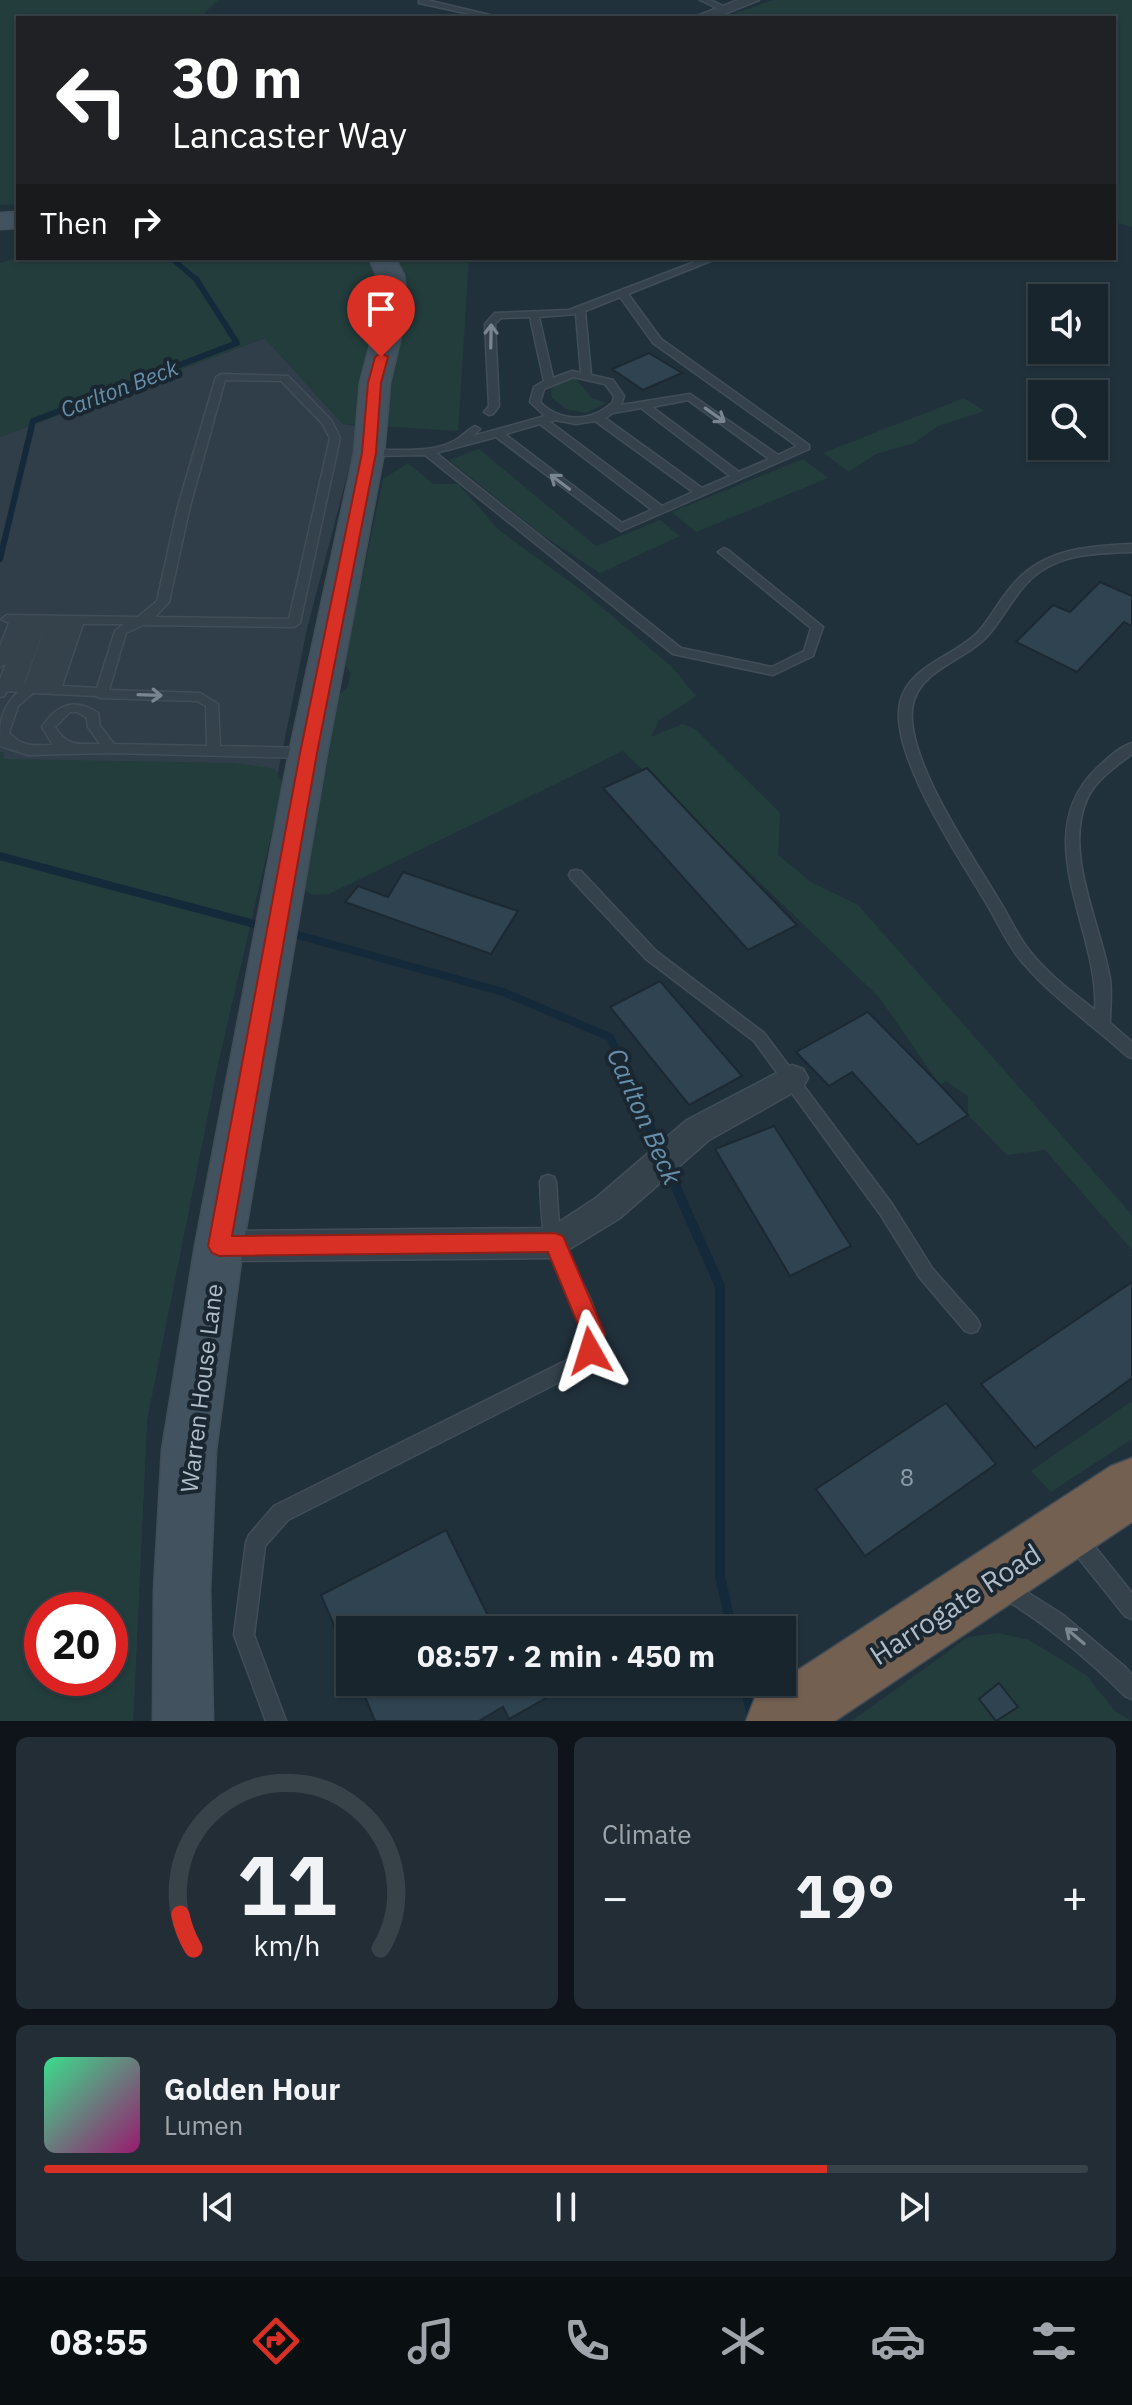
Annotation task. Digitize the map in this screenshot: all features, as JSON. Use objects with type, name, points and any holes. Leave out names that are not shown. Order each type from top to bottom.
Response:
[{"type":"highway","name":"Harrogate Road","points":[[802,1705],[1132,1487]]},
{"type":"street","points":[[705,16],[752,0]]},
{"type":"street","name":"Warren House Lane","points":[[183,1721],[182,1590],[189,1450],[219,1246],[308,753],[369,453],[375,383],[394,307],[390,275],[383,260]]},
{"type":"street","points":[[219,1246],[555,1243],[608,1208],[698,1130],[792,1078]]},
{"type":"lane","points":[[704,0],[726,9]]},
{"type":"lane","points":[[422,1],[489,16]]},
{"type":"lane","points":[[489,412],[494,406],[490,324],[498,315],[575,311],[708,260]]},
{"type":"lane","points":[[500,435],[621,528],[805,447],[657,341],[622,293]]},
{"type":"lane","points":[[575,311],[586,375]]},
{"type":"lane","points":[[534,314],[548,380]]},
{"type":"lane","points":[[613,410],[618,403],[616,389],[609,382],[586,375],[548,380],[535,394],[535,402],[540,409],[555,417],[576,421],[613,410],[690,397],[778,460]]},
{"type":"lane","points":[[0,663],[42,620],[137,622],[294,623],[335,438],[327,422],[284,378],[221,377],[184,506],[163,602],[156,613],[137,622],[121,631],[101,692]]},
{"type":"lane","points":[[645,406],[738,477]]},
{"type":"lane","points":[[369,453],[428,452],[500,435],[555,417]]},
{"type":"lane","points":[[597,417],[701,493]]},
{"type":"lane","points":[[542,421],[661,511]]},
{"type":"lane","points":[[453,447],[475,429]]},
{"type":"lane","points":[[428,452],[677,651],[773,671],[809,653],[817,627],[724,552]]},
{"type":"lane","points":[[1132,548],[1086,549],[1049,560],[1038,567],[1028,575],[980,637],[960,654],[929,670],[914,687],[905,706],[908,737],[938,809],[1027,957],[1132,1052]]},
{"type":"lane","points":[[42,620],[5,688],[200,697],[212,704],[214,750]]},
{"type":"lane","points":[[42,620],[43,689]]},
{"type":"lane","points":[[42,620],[43,689]]},
{"type":"lane","points":[[43,689],[12,704],[2,734],[7,744],[28,750],[110,748],[308,753]]},
{"type":"lane","points":[[74,750],[58,742],[48,727],[56,714],[70,707],[82,707],[93,716],[94,727],[110,748]]},
{"type":"lane","points":[[1102,1027],[1103,982],[1080,888],[1073,826],[1081,796],[1111,763],[1132,747]]},
{"type":"lane","points":[[576,875],[651,955],[759,1037],[886,1209],[926,1273],[971,1325]]},
{"type":"lane","points":[[276,1721],[244,1635],[256,1542],[281,1513],[581,1362],[590,1351],[593,1334],[555,1243],[548,1182]]},
{"type":"lane","points":[[1068,1530],[1132,1609]]},
{"type":"lane","points":[[991,1581],[1047,1612],[1103,1659],[1132,1689]]},
{"type":"shaded area","points":[[265,338],[343,424],[360,426],[307,629],[275,787],[216,1020],[218,1064],[147,1420],[133,1721],[0,1721],[0,437]]},
{"type":"green space","points":[[0,0],[218,0],[201,16],[16,16],[16,204],[0,205]]},
{"type":"green space","points":[[774,0],[1132,0],[1132,227],[1116,223],[1116,16],[727,16]]},
{"type":"green space","points":[[16,258],[469,260],[458,431],[343,424],[265,338],[0,437],[0,263]]},
{"type":"green space","points":[[567,377],[574,377],[592,398],[606,403],[586,413],[566,409],[552,398],[551,389]]},
{"type":"green space","points":[[964,398],[984,411],[938,426],[914,443],[876,454],[849,472],[823,453]]},
{"type":"green space","points":[[479,449],[596,546],[660,520],[680,536],[600,573],[541,534],[449,460]]},
{"type":"green space","points":[[803,459],[828,478],[696,532],[672,512]]},
{"type":"green space","points":[[408,463],[433,484],[458,484],[500,531],[585,593],[672,667],[696,696],[659,720],[651,737],[682,724],[695,729],[780,813],[778,855],[811,882],[858,905],[1132,1215],[1132,1250],[1045,1150],[1007,1155],[968,1115],[968,1096],[946,1081],[940,1085],[879,997],[623,751],[329,894],[313,895],[302,889],[332,701],[347,688],[351,673],[344,664],[383,479]]},
{"type":"green space","points":[[0,752],[4,752],[4,759],[235,763],[275,769],[283,784],[218,1064],[147,1419],[133,1721],[0,1721]]},
{"type":"green space","points":[[1132,1401],[1132,1439],[1051,1492],[1031,1471]]},
{"type":"green space","points":[[998,1633],[1029,1640],[1086,1675],[1115,1711],[1132,1721],[852,1721],[968,1637]]},
{"type":"building","points":[[649,353],[682,373],[643,390],[612,369]]},
{"type":"building","points":[[1100,582],[1132,596],[1132,626],[1124,622],[1077,672],[1016,642],[1053,605],[1070,612]]},
{"type":"building","points":[[647,768],[797,925],[748,950],[603,788]]},
{"type":"building","points":[[403,872],[518,911],[491,954],[345,902],[358,886],[388,897]]},
{"type":"building","points":[[660,981],[742,1076],[689,1105],[610,1007]]},
{"type":"building","points":[[868,1012],[968,1115],[918,1145],[852,1072],[829,1086],[796,1052]]},
{"type":"building","points":[[774,1126],[851,1246],[790,1276],[715,1149]]},
{"type":"building","points":[[1132,1282],[1132,1378],[1035,1448],[981,1384]]},
{"type":"building","points":[[946,1403],[996,1464],[865,1556],[816,1489]]},
{"type":"building","points":[[446,1530],[488,1616],[336,1616],[336,1630],[321,1595]]},
{"type":"building","points":[[999,1683],[1018,1707],[996,1721],[979,1699]]},
{"type":"building","points":[[365,1696],[549,1696],[509,1719],[503,1707],[479,1721],[375,1721]]},
{"type":"waterway","name":"Carlton Beck","points":[[173,260],[196,280]]},
{"type":"waterway","name":"Carlton Beck","points":[[0,559],[33,421],[237,343],[196,280]]},
{"type":"waterway","name":"Carlton Beck","points":[[0,856],[266,927]]},
{"type":"waterway","name":"Carlton Beck","points":[[287,932],[503,992],[610,1037],[644,1114]]},
{"type":"waterway","name":"Carlton Beck","points":[[643,1112],[661,1153]]},
{"type":"waterway","name":"Carlton Beck","points":[[666,1165],[720,1286],[720,1576],[729,1616]]},
{"type":"waterway","name":"Carlton Beck","points":[[747,1696],[753,1721]]},
{"type":"route","points":[[381,357],[375,383],[369,453],[308,753],[219,1246],[555,1243],[593,1334],[590,1351]]}]
